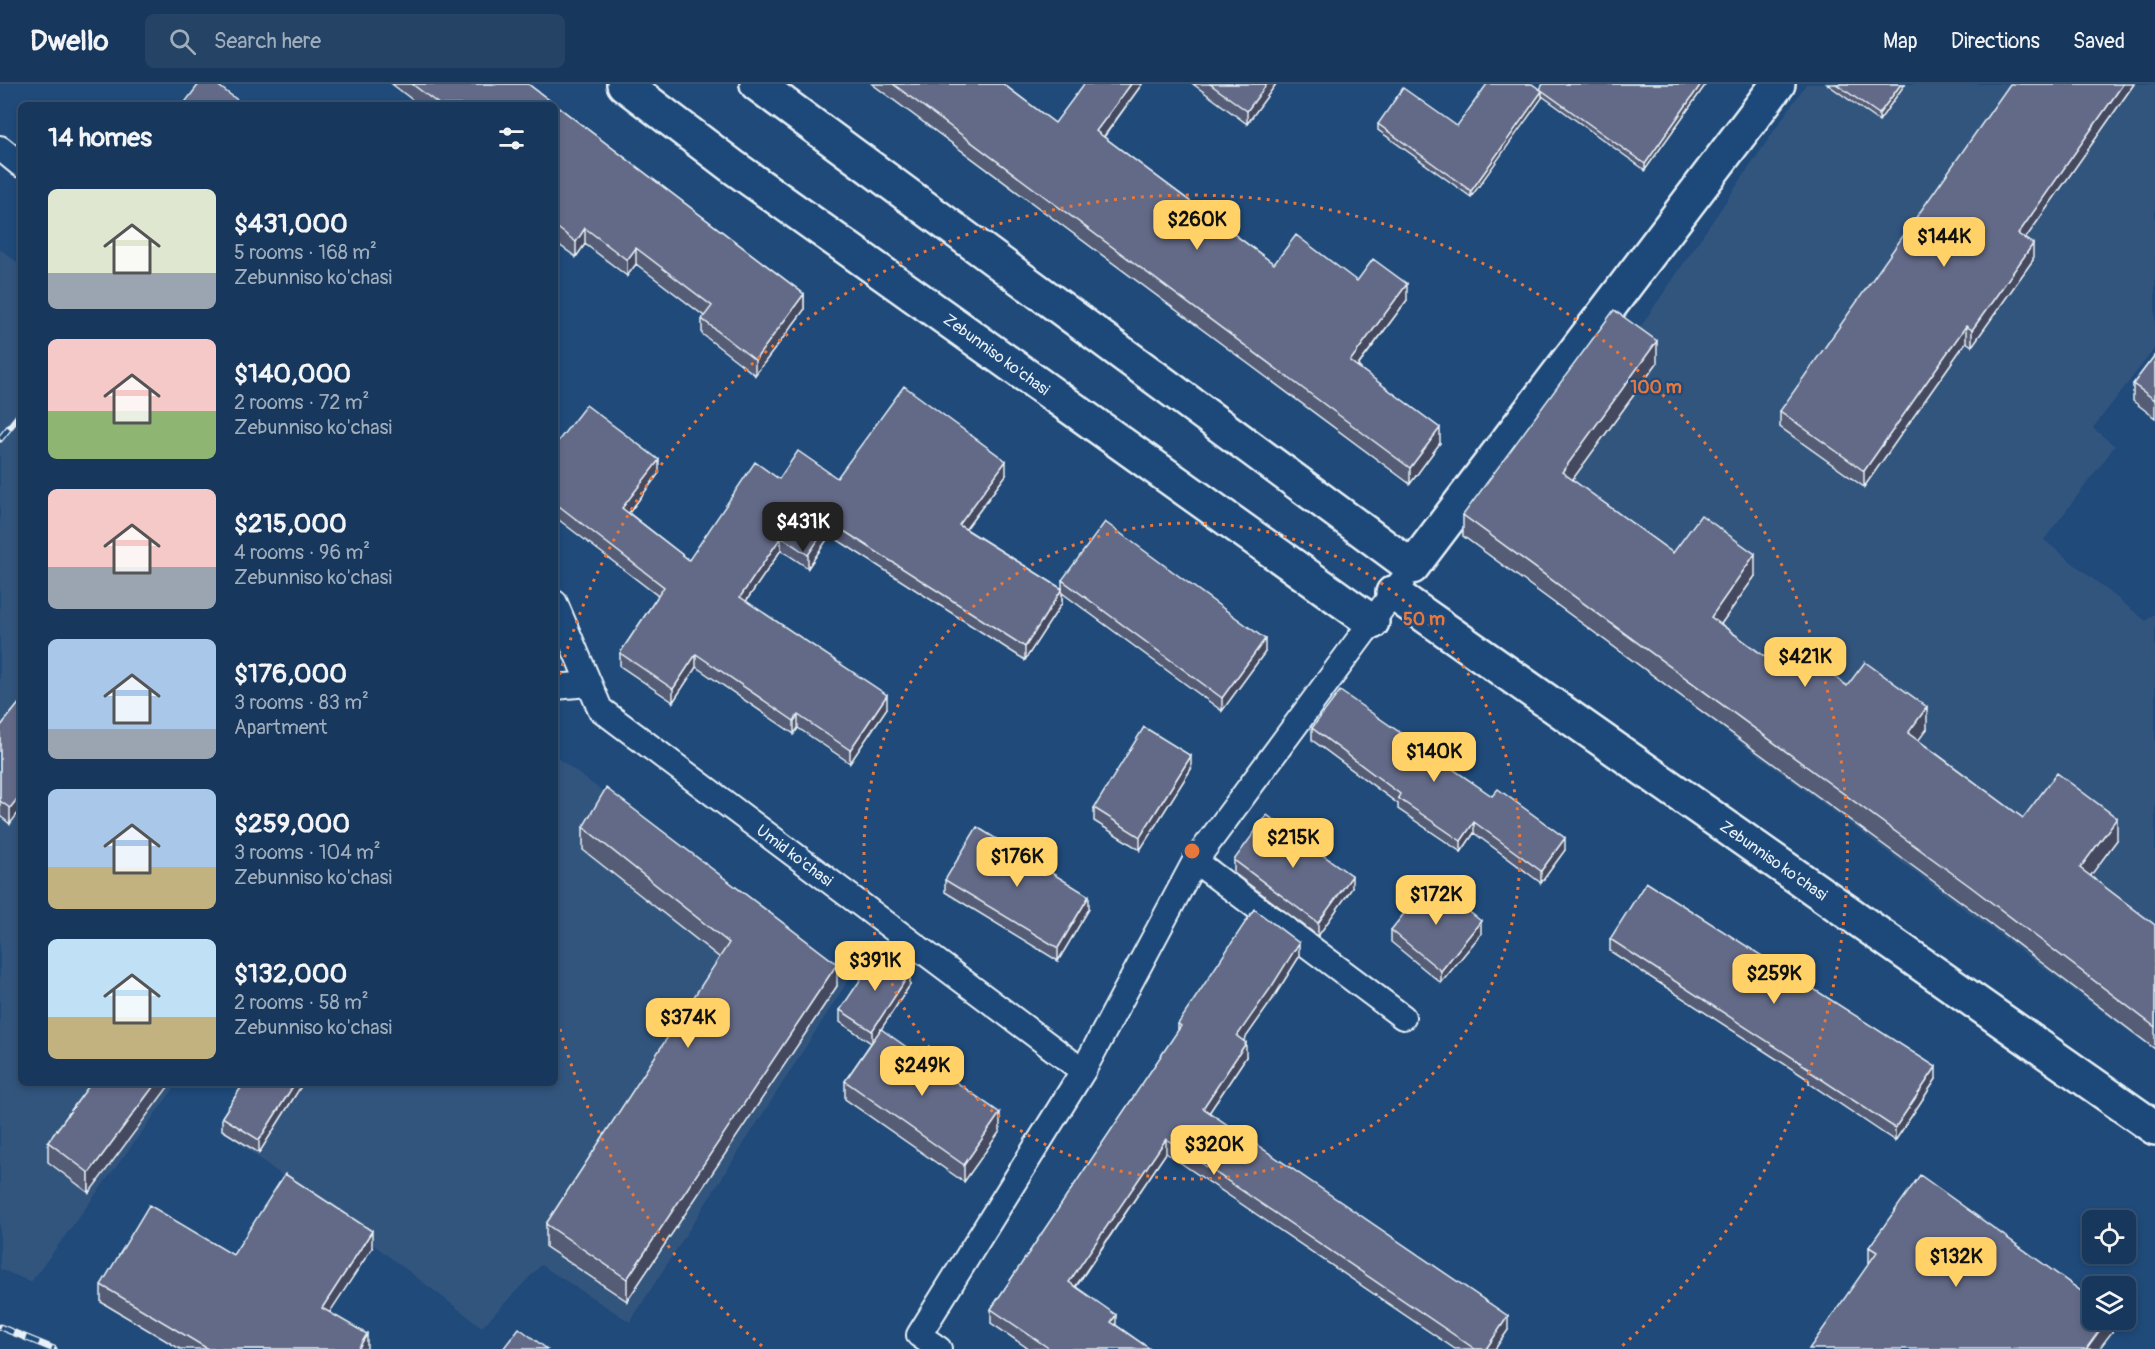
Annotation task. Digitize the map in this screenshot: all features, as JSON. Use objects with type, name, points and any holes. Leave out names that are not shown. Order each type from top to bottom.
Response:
[{"type":"street","name":"Zebunniso ko'chasi","points":[[624,84],[742,172],[1372,622]]},
{"type":"street","name":"Zebunniso ko'chasi","points":[[756,84],[1403,580],[2155,1128]]},
{"type":"street","points":[[1403,580],[1778,84]]},
{"type":"lane","points":[[0,148],[18,163]]},
{"type":"lane","points":[[939,1349],[919,1335],[1083,1071],[1195,861],[1403,580]]},
{"type":"lane","name":"Umid ko'chasi","points":[[558,610],[600,709],[1083,1071]]},
{"type":"lane","points":[[558,687],[589,684]]},
{"type":"lane","points":[[1195,861],[1403,1017]]},
{"type":"shaded area","points":[[1806,84],[1827,84],[1879,121],[1905,84],[2155,84],[2155,348],[2093,428],[2115,446],[2044,540],[2146,621],[2155,613],[2155,1051],[1463,536],[1612,330],[1630,342]]},
{"type":"shaded area","points":[[0,249],[18,263],[18,1086],[176,1086],[31,1282],[0,1269]]},
{"type":"shaded area","points":[[558,758],[851,976],[630,1322],[541,1265],[482,1327],[222,1130],[252,1086],[558,1086]]},
{"type":"building","points":[[199,84],[216,84],[240,102],[185,102]]},
{"type":"building","points":[[412,84],[528,84],[552,102],[436,102]]},
{"type":"building","points":[[893,84],[1003,84],[1055,123],[1084,84],[1131,84],[1096,131],[1274,264],[1296,235],[1357,281],[1373,259],[1407,284],[1350,361],[1440,428],[1410,468]]},
{"type":"building","points":[[1210,84],[1267,84],[1247,111]]},
{"type":"building","points":[[1487,84],[1532,84],[1542,91],[1471,191],[1378,124],[1403,88],[1457,126]]},
{"type":"building","points":[[1543,84],[1701,84],[1645,164],[1540,89]]},
{"type":"building","points":[[1836,84],[1901,84],[1879,114]]},
{"type":"building","points":[[2010,84],[2123,84],[2018,234],[2033,244],[1972,330],[1966,326],[1864,471],[1780,411]]},
{"type":"building","points":[[558,107],[804,294],[755,360],[702,319],[712,306],[636,248],[627,260],[585,228],[576,242],[558,228]]},
{"type":"building","points":[[1614,310],[1657,341],[1562,472],[1673,553],[1701,515],[1755,554],[1711,617],[1779,667],[1794,646],[1847,686],[1865,662],[1927,707],[1908,733],[2023,818],[2057,773],[2117,818],[2080,868],[2155,925],[2155,1027],[1971,887],[1463,515]]},
{"type":"building","points":[[2155,355],[2155,400],[2133,384]]},
{"type":"building","points":[[904,386],[1006,461],[959,525],[1062,589],[1025,647],[830,522],[808,555],[781,537],[740,597],[887,695],[850,750],[798,715],[794,721],[696,654],[673,689],[620,653],[664,587],[558,505],[558,441],[586,405],[659,460],[622,508],[689,560],[755,462],[779,479],[798,451],[837,478]]},
{"type":"building","points":[[1105,522],[1265,639],[1222,698],[1062,580]]},
{"type":"building","points":[[1340,691],[1492,796],[1498,789],[1565,838],[1541,871],[1474,822],[1461,841],[1398,798],[1400,794],[1312,728]]},
{"type":"building","points":[[18,705],[18,798],[10,808],[0,801],[0,727]]},
{"type":"building","points":[[1144,727],[1191,756],[1140,837],[1094,808]]},
{"type":"building","points":[[606,788],[837,964],[627,1279],[546,1224],[729,943],[583,827]]},
{"type":"building","points":[[1267,815],[1352,876],[1318,923],[1234,860]]},
{"type":"building","points":[[977,827],[1089,896],[1058,948],[945,880]]},
{"type":"building","points":[[1430,881],[1481,921],[1441,971],[1391,930]]},
{"type":"building","points":[[1646,882],[1936,1067],[1895,1128],[1809,1071],[1810,1069],[1610,939]]},
{"type":"building","points":[[1254,909],[1299,943],[1237,1036],[1246,1043],[1203,1108],[1508,1316],[1486,1349],[1475,1349],[1166,1139],[1069,1282],[1116,1315],[1111,1322],[1150,1349],[1050,1349],[991,1309],[1181,1026],[1178,1024]]},
{"type":"building","points":[[879,952],[910,973],[872,1031],[840,1010]]},
{"type":"building","points":[[881,1029],[1000,1113],[964,1165],[845,1081]]},
{"type":"building","points":[[89,1086],[154,1086],[89,1173],[48,1142]]},
{"type":"building","points":[[242,1086],[293,1086],[259,1140],[222,1117]]},
{"type":"building","points":[[285,1174],[372,1231],[322,1308],[367,1334],[358,1349],[208,1349],[101,1285],[149,1205],[233,1255]]},
{"type":"building","points":[[1920,1175],[2082,1292],[2082,1330],[2100,1330],[2086,1349],[1809,1349],[1877,1252],[1869,1247]]},
{"type":"building","points":[[519,1328],[547,1349],[503,1349]]},
{"type":"railway","points":[[0,439],[18,417]]},
{"type":"railway","points":[[0,1327],[54,1349]]}]
